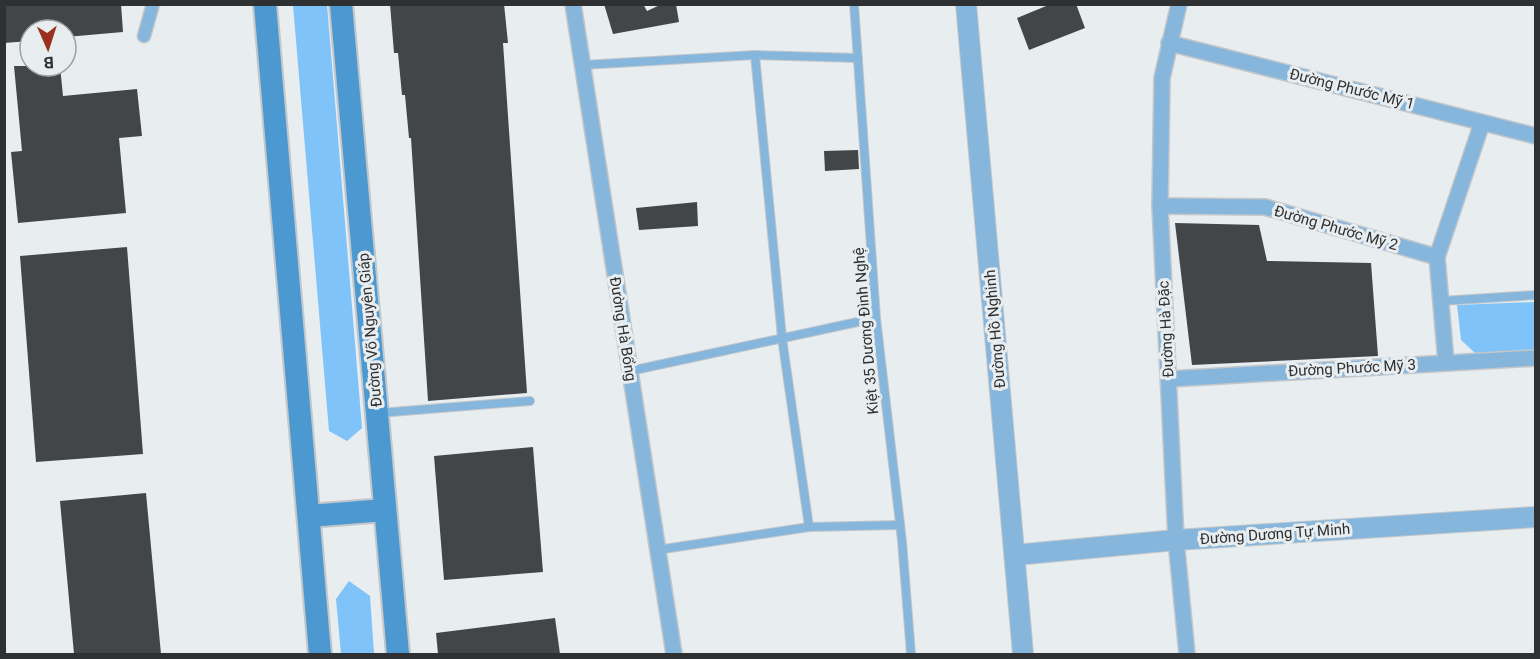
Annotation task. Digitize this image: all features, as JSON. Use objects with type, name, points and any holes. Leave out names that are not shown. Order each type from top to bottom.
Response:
[{"type":"main road","points":[[265,4],[320,654]]},
{"type":"main road","name":"Đường Võ Nguyên Giáp","points":[[341,4],[398,654]]},
{"type":"main road","points":[[309,516],[386,510]]},
{"type":"street","points":[[144,36],[153,4]]},
{"type":"street","name":"Đường Hà Bổng","points":[[573,4],[674,654]]},
{"type":"street","name":"Đường Hồ Nghinh","points":[[966,4],[1023,654]]},
{"type":"street","name":"Đường Hà Đặc","points":[[1179,4],[1162,78],[1160,206],[1176,540],[1187,654]]},
{"type":"street","name":"Đường Phước Mỹ 1","points":[[1169,43],[1536,136]]},
{"type":"street","points":[[1446,362],[1437,257],[1482,123]]},
{"type":"street","name":"Đường Phước Mỹ 2","points":[[1160,206],[1265,207],[1437,257]]},
{"type":"street","name":"Đường Phước Mỹ 3","points":[[1169,379],[1536,358]]},
{"type":"street","name":"Đường Dương Tự Minh","points":[[1015,555],[1176,540],[1536,517]]},
{"type":"lane","name":"Kiệt 35 Dương Đình Nghệ","points":[[854,4],[876,318],[900,525],[911,654]]},
{"type":"lane","points":[[755,55],[782,338],[809,527]]},
{"type":"lane","points":[[583,65],[755,55],[858,58]]},
{"type":"lane","points":[[1441,301],[1536,295]]},
{"type":"lane","points":[[630,371],[876,318]]},
{"type":"lane","points":[[377,413],[530,401]]},
{"type":"lane","points":[[657,550],[809,527],[900,525]]},
{"type":"shaded area","points":[[293,5],[327,5],[362,428],[347,441],[329,431]]},
{"type":"shaded area","points":[[1535,302],[1535,351],[1475,353],[1461,340],[1457,305]]},
{"type":"shaded area","points":[[349,581],[370,596],[374,654],[341,654],[336,599]]},
{"type":"building","points":[[4,4],[121,4],[123,32],[78,36],[78,18],[18,18],[18,42],[4,43]]},
{"type":"building","points":[[390,4],[504,4],[508,43],[503,43],[527,393],[428,401],[411,138],[409,138],[405,95],[402,95],[398,53],[394,53]]},
{"type":"building","points":[[604,4],[643,4],[647,11],[662,4],[676,4],[679,22],[613,34]]},
{"type":"building","points":[[1051,4],[1076,4],[1085,28],[1029,50],[1017,18]]},
{"type":"building","points":[[14,66],[18,66],[18,78],[61,78],[63,96],[137,89],[142,136],[119,138],[126,213],[18,223],[11,152],[22,151]]},
{"type":"building","points":[[858,150],[859,169],[825,171],[824,151]]},
{"type":"building","points":[[697,202],[698,226],[639,230],[636,208]]},
{"type":"building","points":[[1175,223],[1259,225],[1267,261],[1371,263],[1378,356],[1192,365]]},
{"type":"building","points":[[127,247],[143,454],[36,462],[20,256]]},
{"type":"building","points":[[533,447],[543,572],[444,580],[434,456]]},
{"type":"building","points":[[146,493],[161,654],[74,654],[60,501]]},
{"type":"building","points":[[555,618],[560,654],[438,654],[436,633]]}]
